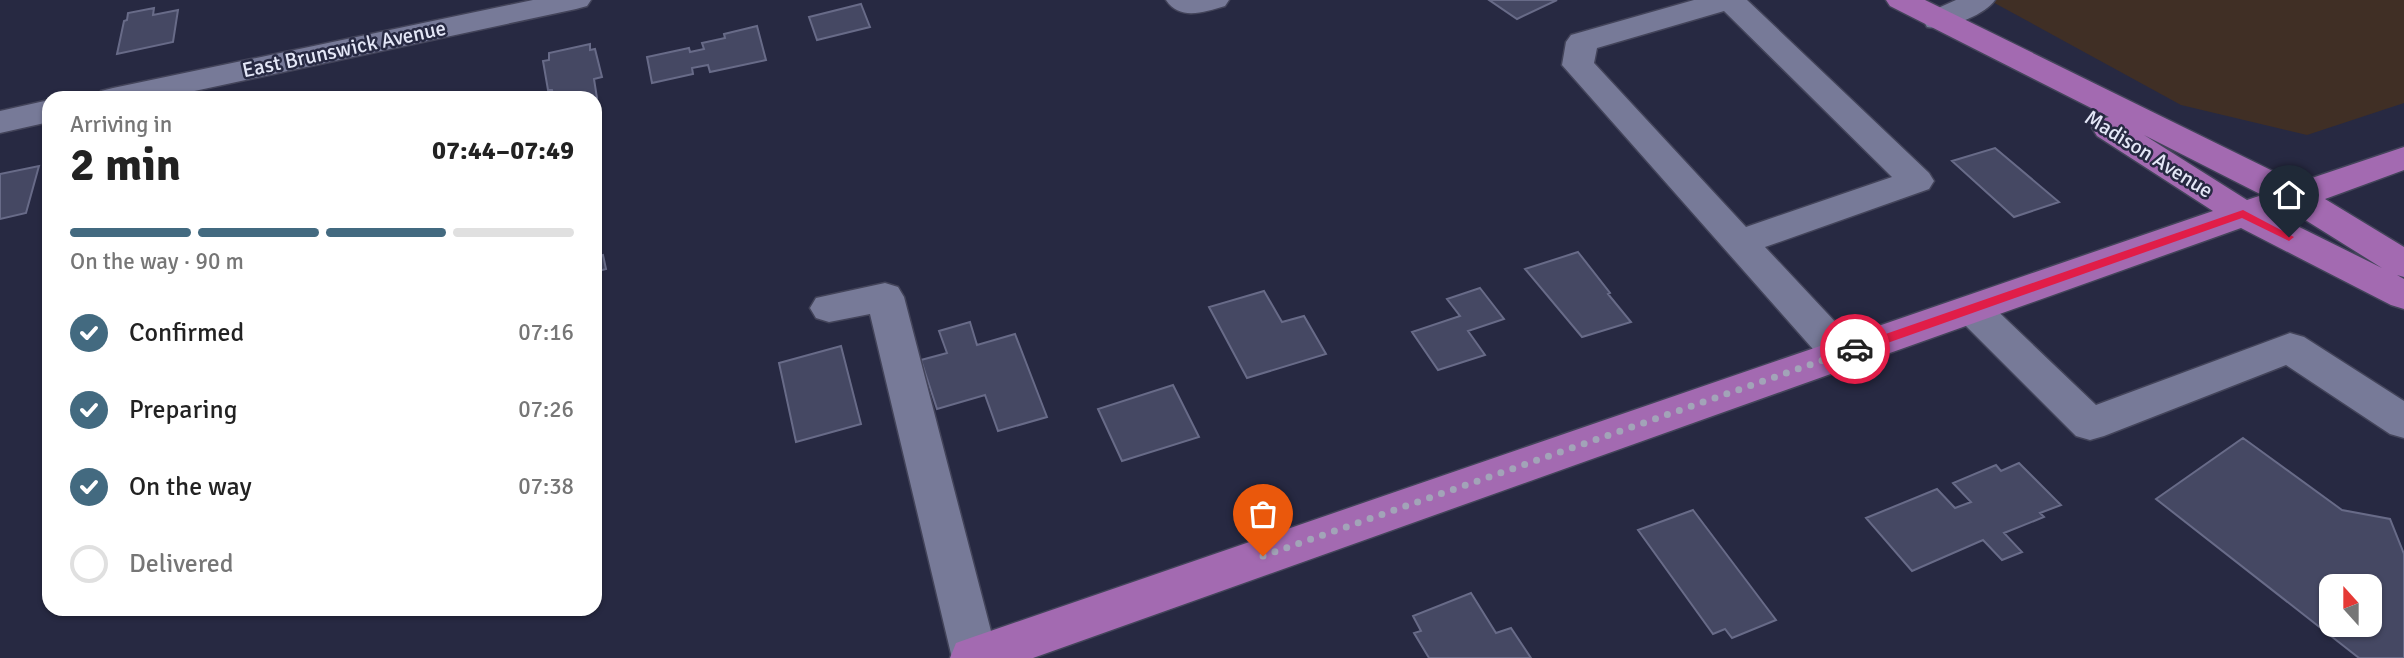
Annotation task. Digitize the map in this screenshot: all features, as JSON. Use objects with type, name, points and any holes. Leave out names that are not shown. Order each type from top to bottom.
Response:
[{"type":"main road","name":"Madison Avenue","points":[[1901,0],[2294,196],[2404,264]]},
{"type":"main road","name":"Madison Avenue","points":[[1938,20],[2243,214],[2404,295]]},
{"type":"main road","points":[[974,658],[2294,196],[2400,163]]},
{"type":"street","name":"East Brunswick Avenue","points":[[146,91],[576,0]]},
{"type":"street","points":[[1181,0],[1188,5],[1214,0]]},
{"type":"street","points":[[1739,243],[1917,181],[1728,0],[1582,43],[1578,65],[1739,243],[1841,354]]},
{"type":"street","points":[[1938,20],[1980,0]]},
{"type":"street","points":[[0,122],[42,113]]},
{"type":"street","points":[[830,308],[885,297],[974,658]]},
{"type":"street","points":[[1972,309],[2090,424],[2290,348],[2404,422]]},
{"type":"shaded area","points":[[1989,0],[2404,0],[2404,103],[2307,135],[2181,105]]},
{"type":"building","points":[[1489,0],[1557,0],[1517,19]]},
{"type":"building","points":[[861,4],[870,27],[817,40],[809,17]]},
{"type":"building","points":[[154,8],[153,15],[178,10],[173,42],[117,54],[128,13]]},
{"type":"building","points":[[757,26],[766,60],[710,72],[708,65],[692,68],[693,74],[652,83],[647,57],[689,48],[690,52],[704,49],[702,43],[725,38],[724,34]]},
{"type":"building","points":[[590,44],[590,50],[595,49],[602,77],[594,79],[596,91],[548,90],[543,61],[549,60],[549,53]]},
{"type":"building","points":[[1995,148],[2059,202],[2014,217],[1952,161]]},
{"type":"building","points":[[39,166],[26,213],[0,219],[0,174]]},
{"type":"building","points":[[1578,252],[1631,322],[1582,337],[1525,269]]},
{"type":"building","points":[[602,255],[606,269],[602,270]]},
{"type":"building","points":[[1480,288],[1504,319],[1468,331],[1485,355],[1438,370],[1412,332],[1460,316],[1447,299]]},
{"type":"building","points":[[1264,291],[1282,322],[1304,316],[1326,354],[1247,378],[1209,307]]},
{"type":"building","points":[[970,322],[977,345],[1015,334],[1047,417],[998,431],[985,395],[937,409],[921,360],[947,353],[939,331]]},
{"type":"building","points":[[841,346],[861,424],[796,442],[779,363]]},
{"type":"building","points":[[1173,385],[1199,437],[1122,461],[1098,409]]},
{"type":"building","points":[[2243,438],[2342,510],[2390,519],[2404,554],[2404,658],[2359,658],[2332,637],[2382,637],[2382,574],[2319,574],[2319,627],[2156,499]]},
{"type":"building","points":[[2019,463],[2061,505],[2040,513],[2044,517],[2004,533],[2022,552],[2002,560],[1983,540],[1912,571],[1866,518],[1937,489],[1955,508],[1971,502],[1953,483],[1996,465],[2001,471]]},
{"type":"building","points":[[1693,510],[1776,620],[1732,638],[1725,629],[1713,634],[1638,530]]},
{"type":"building","points":[[1471,593],[1496,633],[1511,628],[1531,658],[1429,658],[1414,633],[1421,631],[1413,616]]},
{"type":"way so far","points":[[1263,556],[1855,349]]},
{"type":"route","points":[[1855,349],[2243,214],[2289,237]]}]
